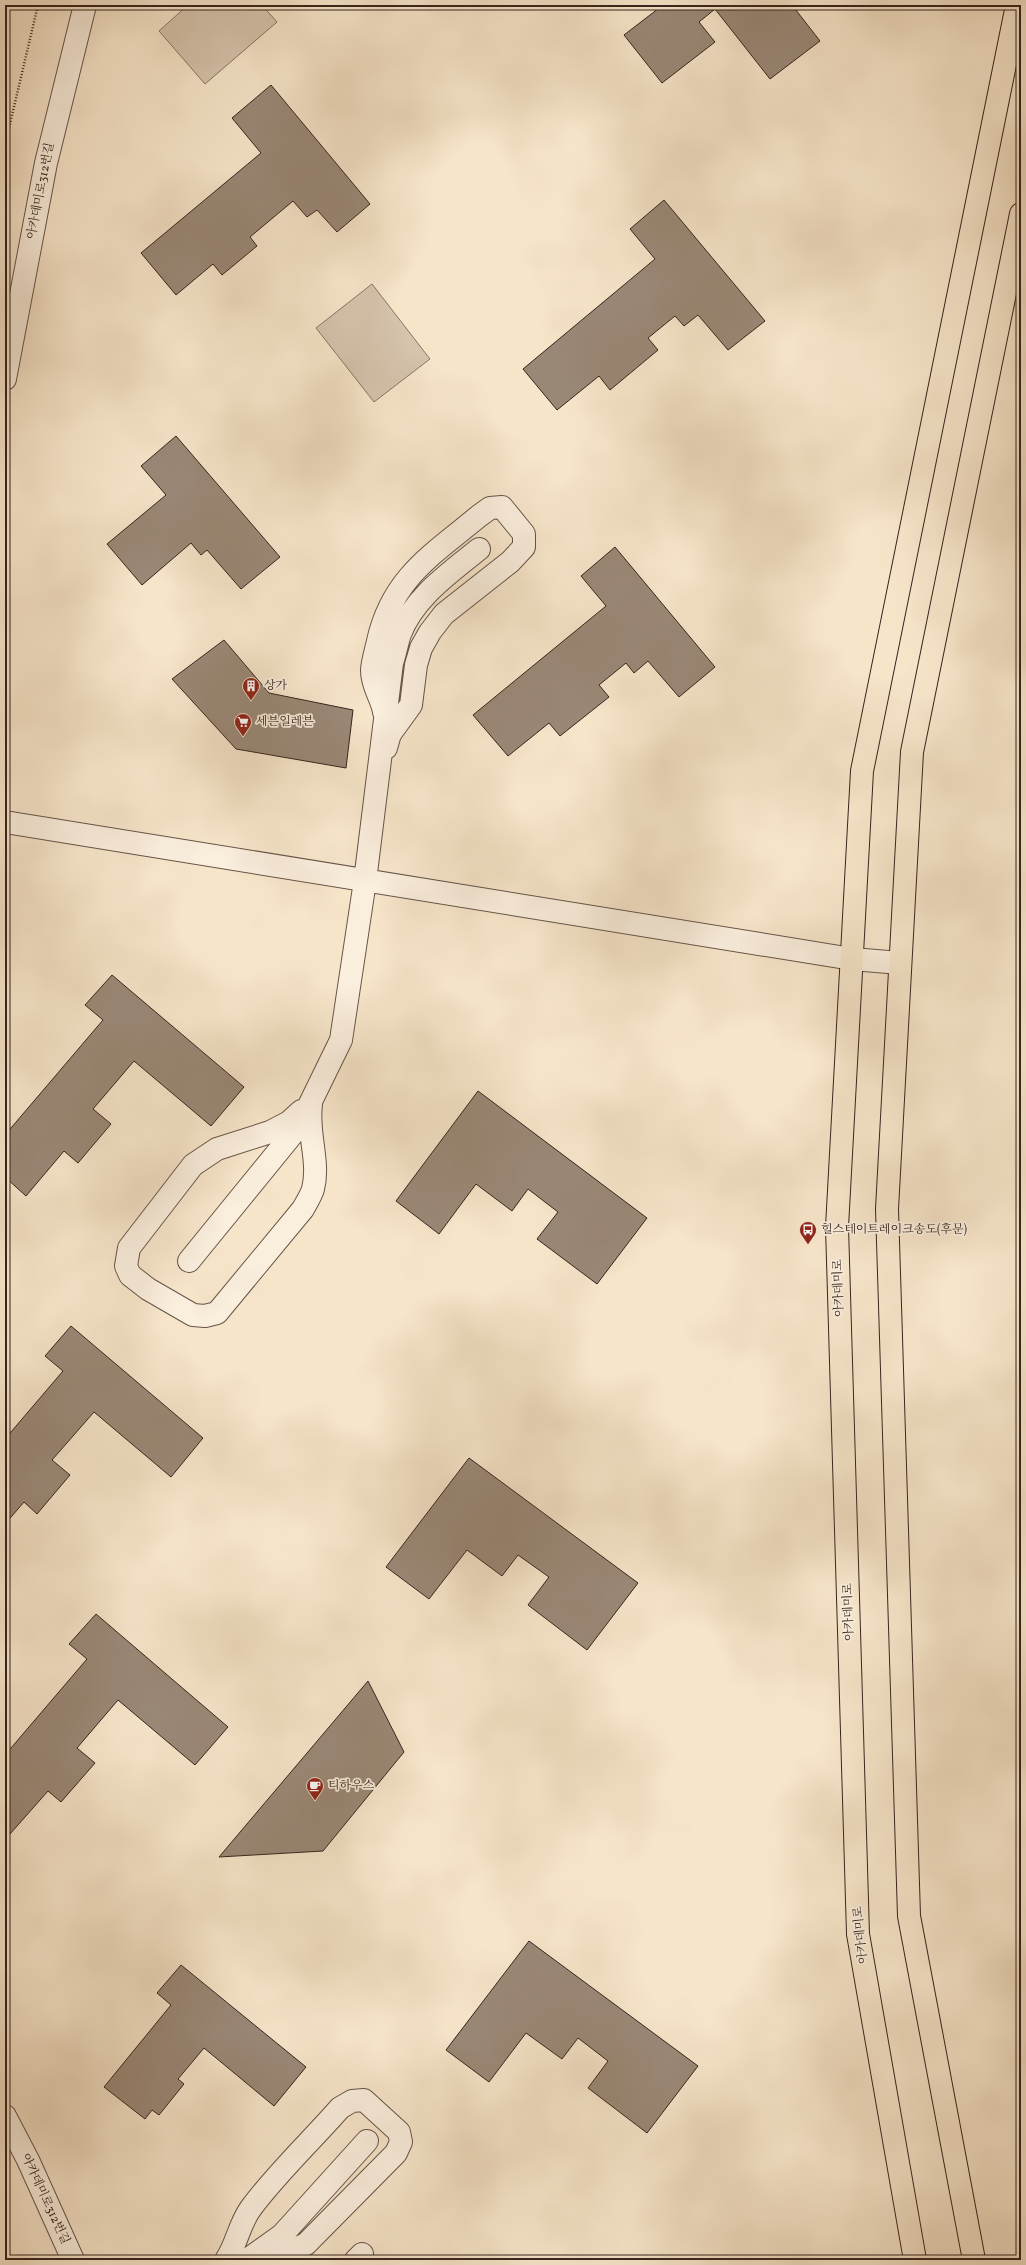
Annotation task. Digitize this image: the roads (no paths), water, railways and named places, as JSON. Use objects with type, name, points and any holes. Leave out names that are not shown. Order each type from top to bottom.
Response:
[{"type":"main road","name":"아카데미로","points":[[915,2260],[858,1934],[838,1227],[862,771],[1017,5]]},
{"type":"main road","points":[[974,2260],[908,1916],[888,1209],[912,752],[1021,214]]},
{"type":"street","name":"아카데미로312번길","points":[[5,379],[46,163],[85,5]]},
{"type":"street","points":[[379,768],[390,734],[411,706],[416,665],[421,648],[430,632],[444,614],[510,562],[524,547],[524,534],[502,507],[490,508],[413,570],[396,594],[381,629],[372,670],[373,684],[384,710],[383,729]]},
{"type":"street","points":[[190,1260],[299,1126],[341,1040],[365,881],[392,663],[401,632],[416,607],[436,584],[479,549]]},
{"type":"street","points":[[5,822],[852,959],[900,963]]},
{"type":"street","points":[[318,1088],[311,1105],[310,1117],[315,1172],[313,1190],[303,1209],[217,1313],[205,1316],[193,1314],[148,1289],[130,1275],[126,1266],[129,1248],[193,1165],[217,1149],[270,1132],[289,1122],[303,1109],[318,1088]]},
{"type":"street","points":[[226,2260],[233,2249],[242,2222],[260,2197],[340,2108],[352,2101],[364,2100],[399,2132],[400,2142],[396,2153],[306,2244],[271,2260]]},
{"type":"street","name":"아카데미로312번길","points":[[5,2116],[28,2160],[73,2260]]},
{"type":"street","points":[[247,2260],[282,2235],[366,2141]]},
{"type":"place","name":"상가","points":[[251,701]]},
{"type":"place","name":"세븐일레븐","points":[[243,737]]},
{"type":"place","name":"힐스테이트레이크송도(후문)","points":[[808,1245]]},
{"type":"place","name":"티하우스","points":[[315,1801]]}]
